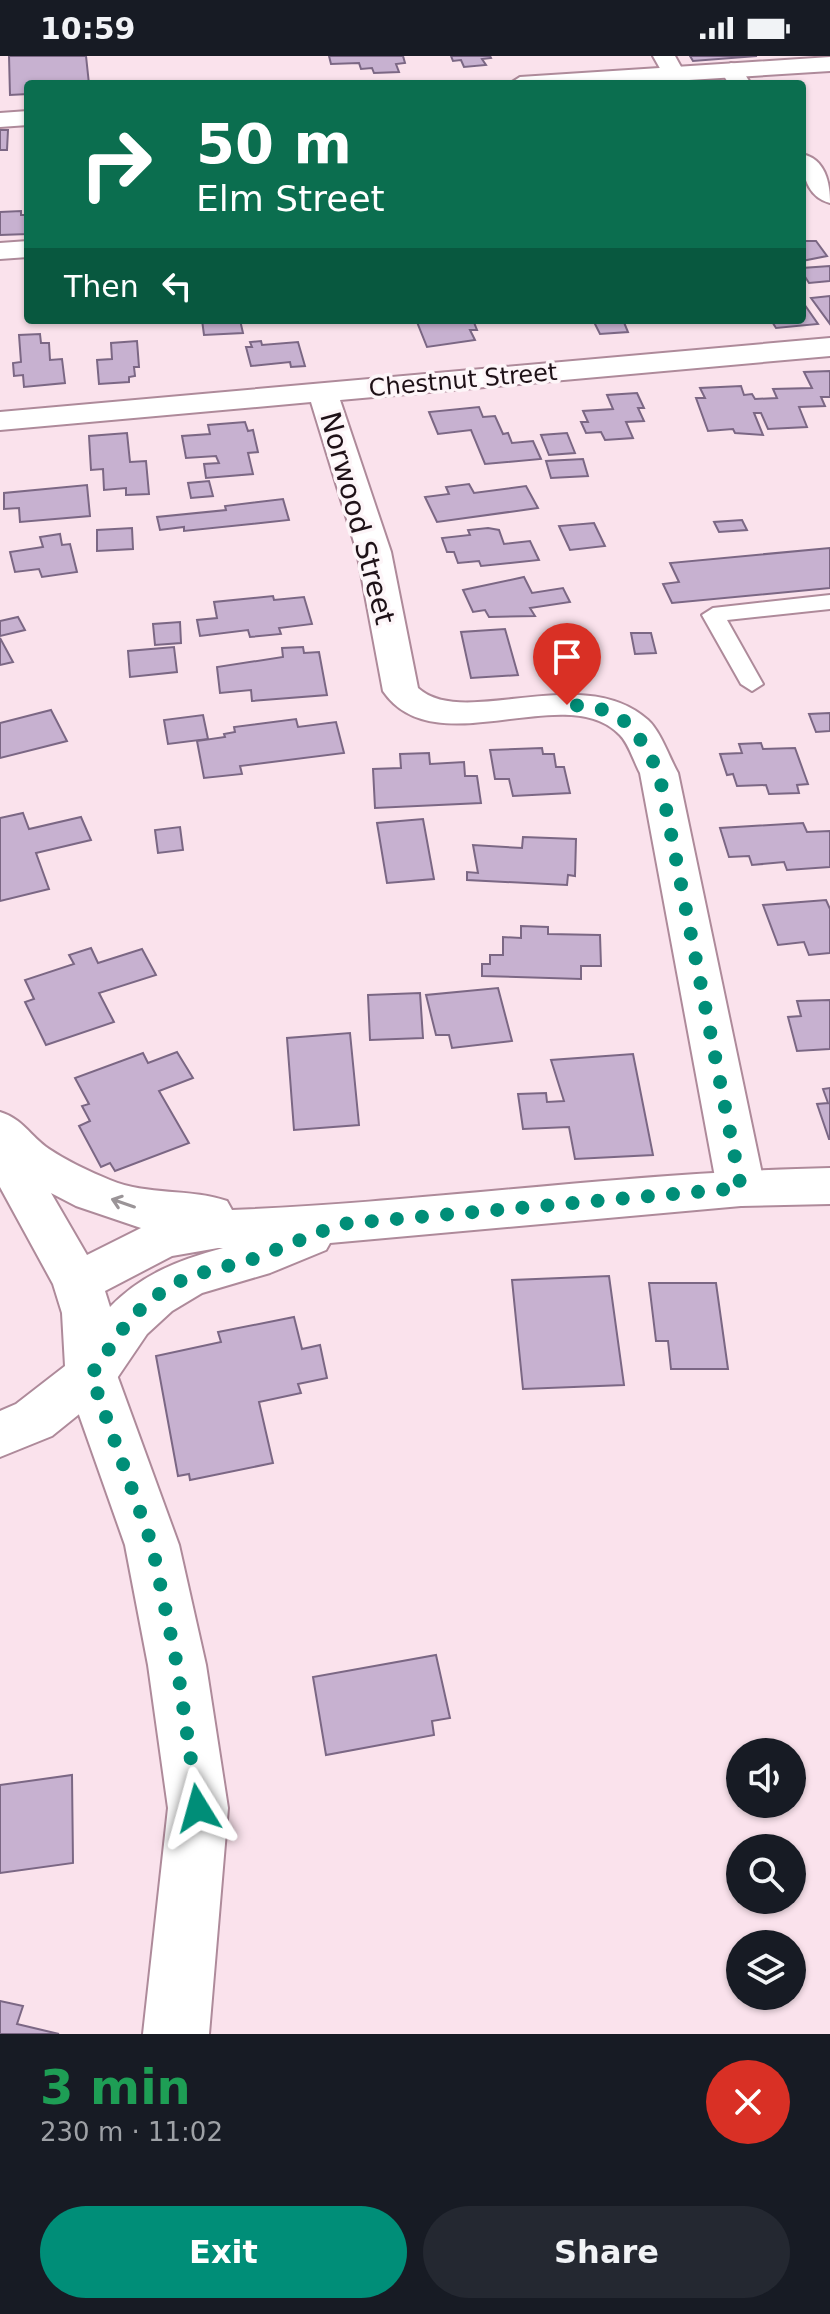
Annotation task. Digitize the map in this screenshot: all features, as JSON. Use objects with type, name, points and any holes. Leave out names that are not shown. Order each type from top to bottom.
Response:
[{"type":"street","points":[[646,80],[669,65],[735,77],[830,64]]},
{"type":"street","points":[[0,120],[24,118]]},
{"type":"street","points":[[806,168],[819,192]]},
{"type":"street","points":[[0,251],[24,249]]},
{"type":"street","name":"Chestnut Street","points":[[0,421],[830,347]]},
{"type":"street","name":"Norwood Street","points":[[323,392],[374,552],[401,691],[418,707],[456,713],[546,705],[589,706],[608,712],[635,728],[659,773],[741,1188]]},
{"type":"street","points":[[0,1129],[31,1161],[93,1193],[139,1209],[340,1224]]},
{"type":"street","points":[[0,1145],[77,1282],[87,1313],[91,1375],[152,1545],[177,1665],[198,1808],[176,2034]]},
{"type":"street","points":[[77,1282],[162,1239],[218,1229],[340,1224],[741,1188],[830,1186]]},
{"type":"street","points":[[0,1434],[34,1420],[91,1375],[129,1320],[154,1297],[187,1277],[253,1259],[340,1224]]},
{"type":"lane","points":[[752,684],[713,615],[830,602]]},
{"type":"building","points":[[9,56],[86,56],[89,80],[24,80],[24,94],[10,95]]},
{"type":"building","points":[[329,56],[403,56],[405,63],[396,64],[399,72],[374,73],[372,68],[361,69],[359,63],[331,64]]},
{"type":"building","points":[[451,56],[491,58],[482,59],[486,65],[464,67],[461,60],[453,61]]},
{"type":"building","points":[[690,56],[757,56],[693,61]]},
{"type":"building","points":[[0,130],[8,130],[7,150],[0,150]]},
{"type":"building","points":[[21,211],[24,215],[24,234],[0,235],[0,212]]},
{"type":"building","points":[[806,241],[816,241],[827,256],[806,260]]},
{"type":"building","points":[[830,266],[830,281],[809,283],[806,268]]},
{"type":"building","points":[[830,296],[830,324],[811,298]]},
{"type":"building","points":[[806,307],[818,324],[776,328],[774,324],[806,324]]},
{"type":"building","points":[[203,324],[241,324],[243,333],[204,335]]},
{"type":"building","points":[[418,324],[475,324],[477,330],[470,330],[475,340],[427,347]]},
{"type":"building","points":[[595,324],[625,324],[628,332],[600,334]]},
{"type":"building","points":[[40,334],[41,343],[49,343],[50,360],[62,359],[65,383],[24,387],[23,375],[14,376],[13,363],[21,362],[19,335]]},
{"type":"building","points":[[137,341],[139,367],[134,367],[135,376],[129,377],[129,382],[99,384],[97,360],[112,359],[111,343]]},
{"type":"building","points":[[261,341],[262,345],[298,342],[305,366],[291,367],[290,362],[251,366],[246,347],[252,347],[250,342]]},
{"type":"building","points":[[830,371],[830,397],[821,397],[825,406],[799,407],[807,427],[768,429],[761,413],[754,413],[763,435],[735,433],[733,429],[708,431],[696,398],[705,398],[700,388],[741,386],[744,395],[752,394],[755,399],[777,398],[773,389],[812,388],[804,372]]},
{"type":"building","points":[[637,393],[644,408],[638,408],[644,421],[626,422],[633,438],[605,440],[601,432],[586,433],[581,422],[588,422],[583,411],[613,409],[607,395]]},
{"type":"building","points":[[479,407],[483,417],[495,416],[503,434],[508,433],[512,443],[533,441],[541,459],[485,464],[471,430],[438,434],[429,412]]},
{"type":"building","points":[[245,422],[248,431],[253,430],[258,452],[248,453],[253,474],[206,478],[204,464],[219,463],[216,456],[186,458],[182,436],[210,434],[208,425]]},
{"type":"building","points":[[127,433],[130,462],[146,461],[149,494],[126,495],[126,488],[104,490],[103,469],[91,470],[89,436]]},
{"type":"building","points":[[567,433],[575,453],[549,455],[541,435]]},
{"type":"building","points":[[583,459],[588,476],[551,478],[546,461]]},
{"type":"building","points":[[209,481],[213,496],[191,498],[188,483]]},
{"type":"building","points":[[469,484],[474,493],[526,486],[538,508],[437,522],[425,497],[449,494],[446,487]]},
{"type":"building","points":[[87,485],[90,516],[20,522],[19,508],[4,509],[4,493]]},
{"type":"building","points":[[283,499],[289,520],[184,531],[184,527],[160,530],[157,517],[226,510],[225,506]]},
{"type":"building","points":[[742,520],[747,530],[719,532],[714,522]]},
{"type":"building","points":[[594,523],[605,546],[570,550],[559,526]]},
{"type":"building","points":[[132,528],[133,549],[97,551],[97,530]]},
{"type":"building","points":[[468,530],[499,530],[504,544],[530,541],[539,560],[481,566],[479,561],[458,563],[454,552],[447,552],[442,538],[470,535]]},
{"type":"building","points":[[60,534],[62,545],[70,544],[77,572],[42,577],[39,569],[15,572],[10,552],[43,547],[40,537]]},
{"type":"building","points":[[830,548],[830,588],[672,603],[663,584],[679,582],[670,563]]},
{"type":"building","points":[[524,577],[532,593],[563,588],[570,602],[530,608],[535,616],[489,617],[485,610],[473,612],[463,590]]},
{"type":"building","points":[[273,596],[274,600],[304,597],[312,624],[279,628],[281,634],[250,637],[248,630],[200,636],[197,620],[217,618],[214,602]]},
{"type":"building","points":[[18,617],[25,630],[0,636],[0,621]]},
{"type":"building","points":[[180,622],[181,643],[155,645],[153,624]]},
{"type":"building","points":[[505,629],[518,675],[471,678],[461,632]]},
{"type":"building","points":[[631,633],[651,633],[656,653],[635,654]]},
{"type":"building","points":[[0,638],[13,662],[0,665]]},
{"type":"building","points":[[174,647],[177,672],[130,677],[128,651]]},
{"type":"building","points":[[303,647],[304,653],[319,652],[327,695],[252,701],[251,690],[220,693],[217,667],[283,657],[282,648]]},
{"type":"building","points":[[51,710],[67,741],[0,758],[0,723]]},
{"type":"building","points":[[830,713],[830,731],[816,732],[809,714]]},
{"type":"building","points":[[203,715],[208,739],[168,744],[164,720]]},
{"type":"building","points":[[296,719],[298,727],[336,722],[344,753],[240,766],[242,774],[204,778],[197,741],[225,737],[224,734],[235,732],[234,727]]},
{"type":"building","points":[[761,743],[763,749],[795,748],[808,784],[797,785],[799,793],[769,794],[766,785],[737,786],[733,774],[727,775],[720,754],[742,753],[739,744]]},
{"type":"building","points":[[542,748],[543,754],[554,754],[556,767],[564,767],[570,793],[513,796],[509,779],[495,779],[490,750]]},
{"type":"building","points":[[429,753],[430,764],[464,762],[465,776],[477,776],[481,803],[375,808],[373,769],[401,768],[400,754]]},
{"type":"building","points":[[23,813],[29,829],[81,817],[91,840],[36,853],[49,889],[0,901],[0,818]]},
{"type":"building","points":[[423,819],[434,879],[387,883],[377,823]]},
{"type":"building","points":[[803,823],[807,832],[830,831],[830,867],[787,870],[784,862],[752,865],[749,856],[729,857],[720,828]]},
{"type":"building","points":[[180,827],[183,850],[158,853],[155,830]]},
{"type":"building","points":[[523,837],[576,839],[575,876],[568,875],[567,885],[467,880],[467,872],[478,873],[473,845],[522,848]]},
{"type":"building","points":[[826,900],[830,909],[830,953],[809,955],[804,942],[778,945],[763,905]]},
{"type":"building","points":[[521,926],[548,927],[548,934],[600,935],[601,966],[581,966],[581,979],[482,976],[482,964],[490,964],[490,955],[503,955],[503,937],[521,938]]},
{"type":"building","points":[[91,948],[98,963],[142,949],[156,975],[99,993],[114,1022],[46,1045],[25,1002],[34,999],[25,980],[74,964],[69,955]]},
{"type":"building","points":[[498,988],[512,1041],[452,1048],[449,1035],[436,1035],[426,995]]},
{"type":"building","points":[[420,993],[423,1038],[370,1040],[368,995]]},
{"type":"building","points":[[830,1000],[830,1049],[797,1051],[788,1017],[801,1016],[797,1001]]},
{"type":"building","points":[[350,1033],[359,1125],[294,1130],[287,1038]]},
{"type":"building","points":[[177,1052],[193,1078],[159,1091],[189,1143],[115,1171],[110,1163],[101,1167],[79,1126],[90,1121],[82,1106],[89,1104],[75,1078],[143,1053],[148,1063]]},
{"type":"building","points":[[633,1054],[653,1155],[575,1159],[569,1127],[523,1129],[518,1094],[546,1093],[547,1102],[564,1101],[551,1060]]},
{"type":"building","points":[[830,1088],[829,1139],[817,1104],[828,1103],[823,1089]]},
{"type":"building","points":[[609,1276],[624,1385],[523,1389],[512,1280]]},
{"type":"building","points":[[649,1283],[716,1283],[728,1369],[671,1369],[668,1341],[656,1341]]},
{"type":"building","points":[[294,1317],[302,1349],[320,1345],[327,1378],[298,1384],[301,1393],[259,1402],[273,1463],[190,1480],[189,1474],[178,1476],[156,1356],[221,1342],[218,1332]]},
{"type":"building","points":[[436,1655],[450,1718],[432,1721],[434,1735],[326,1755],[313,1677]]},
{"type":"building","points":[[72,1775],[73,1863],[0,1873],[0,1785]]},
{"type":"building","points":[[0,2001],[23,2006],[17,2024],[59,2034],[0,2034]]},
{"type":"route","points":[[198,1808],[177,1665],[152,1545],[91,1375],[129,1320],[154,1297],[187,1277],[253,1259],[340,1224],[741,1188],[659,773],[635,728],[608,712],[589,706],[567,705]]}]
